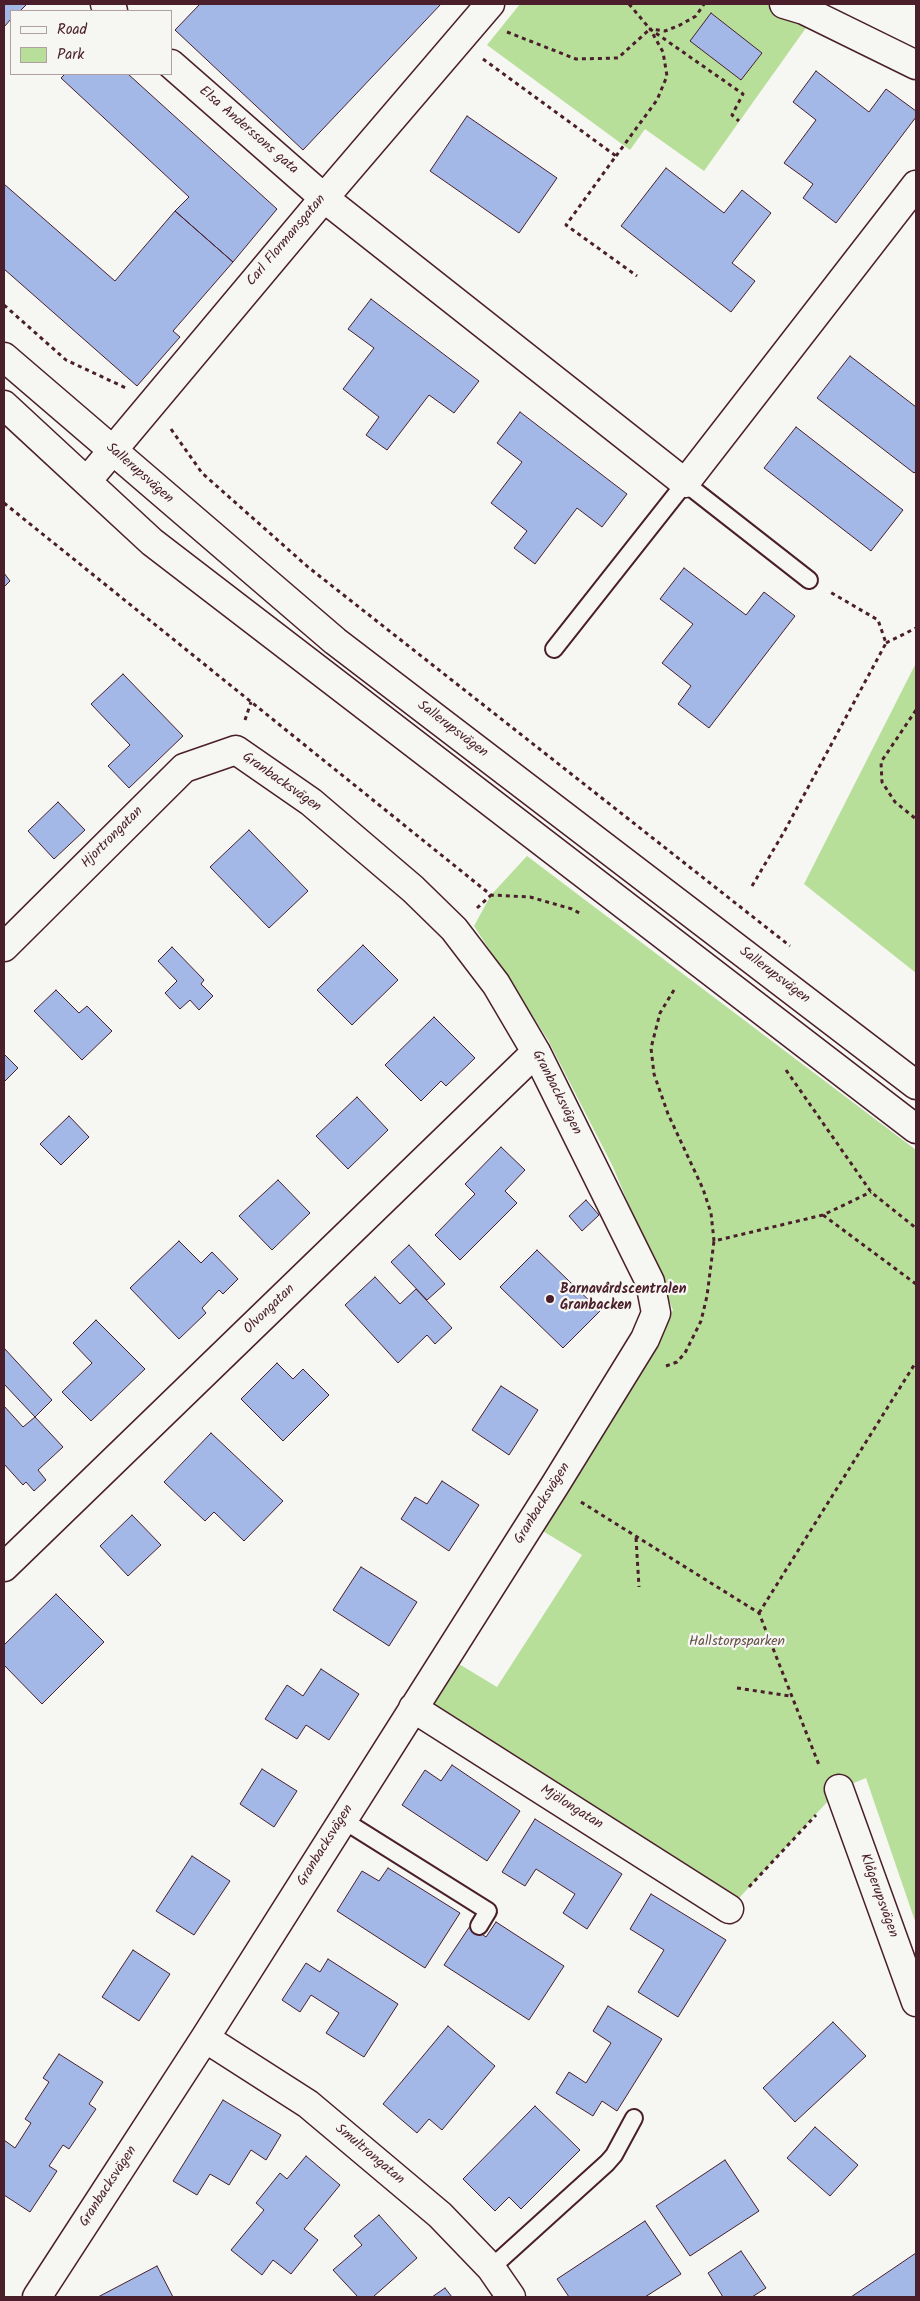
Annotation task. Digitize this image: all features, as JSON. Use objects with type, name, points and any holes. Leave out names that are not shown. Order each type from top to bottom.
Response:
[{"type":"street","name":"Carl Flormansgatan","points":[[87,481],[324,198],[490,4]]},
{"type":"street","points":[[784,4],[804,10],[916,65]]},
{"type":"street","name":"Elsa Anderssons gata","points":[[172,65],[324,198],[685,483]]},
{"type":"street","points":[[685,483],[916,185]]},
{"type":"street","name":"Sallerupsvägen","points":[[4,357],[335,641],[916,1085]]},
{"type":"street","points":[[4,405],[152,542],[916,1129]]},
{"type":"street","name":"Hjortrongatan","points":[[4,947],[184,768],[236,750]]},
{"type":"street","name":"Granbacksvägen","points":[[37,2297],[205,2038],[555,1485],[645,1339],[656,1313],[650,1282],[536,1052],[496,984],[454,929],[413,889],[311,802],[236,750]]},
{"type":"street","name":"Olvongatan","points":[[4,1567],[536,1052]]},
{"type":"street","name":"Mjölongatan","points":[[413,1708],[730,1909]]},
{"type":"street","name":"Klågerupsvägen","points":[[839,1790],[916,2002]]},
{"type":"street","name":"Smultrongatan","points":[[205,2038],[308,2104],[440,2215],[491,2268],[511,2297]]},
{"type":"lane","points":[[554,649],[685,483],[808,580]]},
{"type":"lane","points":[[343,1820],[488,1911],[478,1926]]},
{"type":"lane","points":[[491,2268],[607,2163],[614,2155],[634,2118]]},
{"type":"path","points":[[629,4],[650,29],[663,52],[667,76],[657,100],[566,225],[637,276]]},
{"type":"path","points":[[500,30],[576,58],[618,58],[650,29],[665,31],[680,25],[696,16],[704,4]]},
{"type":"path","points":[[650,29],[743,94],[732,115],[739,121]]},
{"type":"path","points":[[480,57],[616,156]]},
{"type":"path","points":[[4,305],[66,360],[121,384],[172,430],[202,473],[308,567],[759,920],[797,953]]},
{"type":"path","points":[[4,503],[491,894],[530,897],[572,909],[589,918]]},
{"type":"path","points":[[808,580],[878,620],[886,643]]},
{"type":"path","points":[[752,886],[784,832],[886,643],[916,628]]},
{"type":"path","points":[[916,710],[881,762],[882,782],[895,802],[916,819]]},
{"type":"path","points":[[634,1356],[656,1365],[669,1366],[677,1362],[685,1353],[701,1321],[707,1296],[714,1241],[711,1213],[703,1189],[668,1114],[654,1074],[651,1048],[660,1013],[674,990]]},
{"type":"path","points":[[782,1064],[871,1192],[916,1228]]},
{"type":"path","points":[[714,1241],[823,1215],[871,1192]]},
{"type":"path","points":[[823,1215],[916,1284]]},
{"type":"path","points":[[759,1613],[916,1362]]},
{"type":"path","points":[[555,1485],[759,1613],[822,1772],[839,1790],[730,1909]]},
{"type":"path","points":[[636,1537],[639,1587]]},
{"type":"path","points":[[737,1688],[791,1696]]},
{"type":"green space","points":[[520,4],[770,4],[782,7],[808,25],[704,171],[645,129],[630,150],[487,45]]},
{"type":"green space","points":[[916,663],[916,973],[804,884]]},
{"type":"green space","name":"Hallstorpsparken","points":[[527,856],[916,1150],[916,1924],[866,1778],[839,1789],[729,1909],[413,1708],[454,1661],[497,1687],[582,1555],[538,1528],[673,1310],[613,1167],[548,1040],[474,926],[491,895]]},
{"type":"building","points":[[4,4],[27,4],[21,10],[10,10],[10,20],[4,27]]},
{"type":"building","points":[[200,4],[441,4],[303,150],[175,30]]},
{"type":"building","points":[[711,13],[762,53],[741,80],[690,41]]},
{"type":"building","points":[[816,71],[869,112],[886,89],[916,111],[916,117],[836,223],[803,198],[813,184],[784,163],[816,120],[793,102]]},
{"type":"building","points":[[64,75],[129,75],[277,209],[233,262],[175,211],[189,197],[61,78]]},
{"type":"building","points":[[467,116],[557,178],[519,233],[430,171]]},
{"type":"building","points":[[666,168],[724,213],[742,190],[771,213],[732,263],[755,281],[731,312],[621,226]]},
{"type":"building","points":[[4,184],[115,281],[175,211],[233,262],[173,331],[180,337],[137,386],[4,269]]},
{"type":"building","points":[[371,299],[479,381],[454,413],[429,395],[387,450],[366,435],[379,417],[343,389],[374,348],[348,329]]},
{"type":"building","points":[[850,356],[916,407],[916,471],[914,473],[817,398]]},
{"type":"building","points":[[520,412],[627,494],[602,527],[577,508],[535,564],[514,548],[527,531],[491,503],[522,462],[497,443]]},
{"type":"building","points":[[796,427],[903,510],[871,551],[764,468]]},
{"type":"building","points":[[684,568],[746,615],[764,592],[795,616],[709,728],[678,704],[691,686],[662,663],[693,624],[660,599]]},
{"type":"building","points":[[4,573],[10,581],[4,587]]},
{"type":"building","points":[[123,674],[183,736],[129,788],[108,766],[130,745],[91,704]]},
{"type":"building","points":[[58,802],[85,830],[54,859],[28,831]]},
{"type":"building","points":[[249,830],[308,891],[269,928],[210,867]]},
{"type":"building","points":[[363,945],[398,980],[352,1025],[317,990]]},
{"type":"building","points":[[172,947],[204,980],[201,984],[213,996],[199,1010],[190,1000],[180,1009],[165,993],[177,981],[158,961]]},
{"type":"building","points":[[56,990],[79,1013],[87,1006],[112,1031],[82,1060],[34,1011]]},
{"type":"building","points":[[434,1017],[475,1058],[446,1086],[441,1081],[421,1101],[385,1065]]},
{"type":"building","points":[[4,1054],[18,1068],[4,1082]]},
{"type":"building","points":[[357,1097],[388,1130],[348,1169],[316,1136]]},
{"type":"building","points":[[69,1116],[89,1137],[61,1165],[40,1144]]},
{"type":"building","points":[[501,1147],[525,1170],[505,1191],[517,1203],[460,1260],[435,1235],[475,1194],[465,1184]]},
{"type":"building","points":[[278,1180],[310,1213],[272,1250],[239,1216]]},
{"type":"building","points":[[586,1200],[599,1215],[582,1231],[569,1216]]},
{"type":"building","points":[[179,1241],[201,1263],[212,1252],[238,1279],[223,1294],[219,1290],[202,1308],[206,1313],[179,1339],[130,1288]]},
{"type":"building","points":[[409,1245],[445,1284],[427,1300],[391,1262]]},
{"type":"building","name":"Barnavårdscentralen Granbacken","points":[[537,1250],[600,1311],[563,1348],[500,1287]]},
{"type":"building","points":[[375,1277],[400,1304],[416,1289],[452,1328],[435,1344],[427,1335],[398,1363],[345,1305]]},
{"type":"building","points":[[96,1320],[145,1369],[91,1421],[62,1392],[92,1363],[73,1343]]},
{"type":"building","points":[[4,1348],[52,1400],[35,1417],[4,1384]]},
{"type":"building","points":[[277,1363],[293,1379],[303,1369],[329,1395],[283,1441],[241,1399]]},
{"type":"building","points":[[501,1386],[538,1410],[509,1455],[472,1430]]},
{"type":"building","points":[[4,1406],[23,1427],[35,1417],[63,1447],[38,1470],[46,1480],[34,1491],[26,1482],[23,1485],[4,1464]]},
{"type":"building","points":[[211,1433],[283,1501],[244,1541],[214,1512],[205,1521],[164,1482]]},
{"type":"building","points":[[442,1481],[479,1505],[449,1551],[401,1519],[415,1497],[427,1504]]},
{"type":"building","points":[[132,1515],[161,1545],[128,1576],[100,1546]]},
{"type":"building","points":[[361,1567],[417,1602],[389,1646],[333,1610]]},
{"type":"building","points":[[56,1594],[104,1642],[42,1704],[4,1665],[4,1645]]},
{"type":"building","points":[[321,1669],[359,1694],[329,1740],[306,1725],[297,1739],[265,1719],[287,1685],[303,1696]]},
{"type":"building","points":[[452,1765],[520,1811],[487,1861],[402,1805],[425,1770],[441,1781]]},
{"type":"building","points":[[262,1769],[297,1791],[274,1827],[240,1804]]},
{"type":"building","points":[[535,1819],[622,1874],[587,1929],[563,1913],[575,1894],[536,1869],[525,1886],[502,1872]]},
{"type":"building","points":[[192,1856],[230,1881],[194,1935],[156,1911]]},
{"type":"building","points":[[388,1868],[460,1913],[425,1968],[337,1911],[362,1871],[379,1881]]},
{"type":"building","points":[[651,1894],[726,1940],[678,2017],[638,1992],[664,1950],[630,1929]]},
{"type":"building","points":[[496,1922],[564,1966],[529,2020],[444,1965],[470,1926],[486,1937]]},
{"type":"building","points":[[133,1950],[170,1974],[139,2021],[102,1997]]},
{"type":"building","points":[[328,1959],[398,2004],[364,2057],[326,2033],[339,2013],[311,1995],[300,2012],[282,2000],[306,1963],[320,1972]]},
{"type":"building","points":[[608,2006],[662,2039],[617,2111],[602,2101],[593,2116],[556,2093],[569,2072],[586,2083],[611,2043],[593,2031]]},
{"type":"building","points":[[833,2022],[866,2056],[795,2122],[763,2088]]},
{"type":"building","points":[[448,2026],[495,2066],[442,2130],[429,2119],[417,2133],[383,2104]]},
{"type":"building","points":[[59,2054],[103,2082],[89,2104],[96,2109],[69,2149],[63,2145],[49,2166],[57,2171],[30,2212],[4,2195],[4,2140],[15,2148],[31,2123],[25,2119],[49,2082],[43,2078]]},
{"type":"building","points":[[223,2100],[281,2135],[266,2160],[251,2150],[229,2185],[210,2174],[197,2195],[173,2181]]},
{"type":"building","points":[[535,2106],[580,2150],[521,2209],[509,2197],[495,2211],[463,2179]]},
{"type":"building","points":[[815,2127],[858,2165],[830,2196],[787,2158]]},
{"type":"building","points":[[306,2156],[340,2185],[304,2229],[318,2240],[291,2274],[273,2260],[262,2275],[231,2250],[264,2210],[256,2203],[280,2173],[287,2179]]},
{"type":"building","points":[[725,2160],[759,2211],[690,2256],[656,2206]]},
{"type":"building","points":[[379,2215],[417,2258],[373,2297],[358,2297],[333,2270],[362,2245],[354,2236]]},
{"type":"building","points":[[645,2221],[681,2274],[645,2297],[569,2297],[557,2279]]},
{"type":"building","points":[[741,2251],[766,2288],[752,2297],[723,2297],[708,2273]]},
{"type":"building","points":[[916,2253],[916,2297],[851,2297]]},
{"type":"building","points":[[157,2266],[173,2297],[98,2297]]},
{"type":"building","points":[[445,2288],[452,2297],[432,2297]]},
{"type":"place","name":"Barnavårdscentralen Granbacken","points":[[550,1299]]}]
